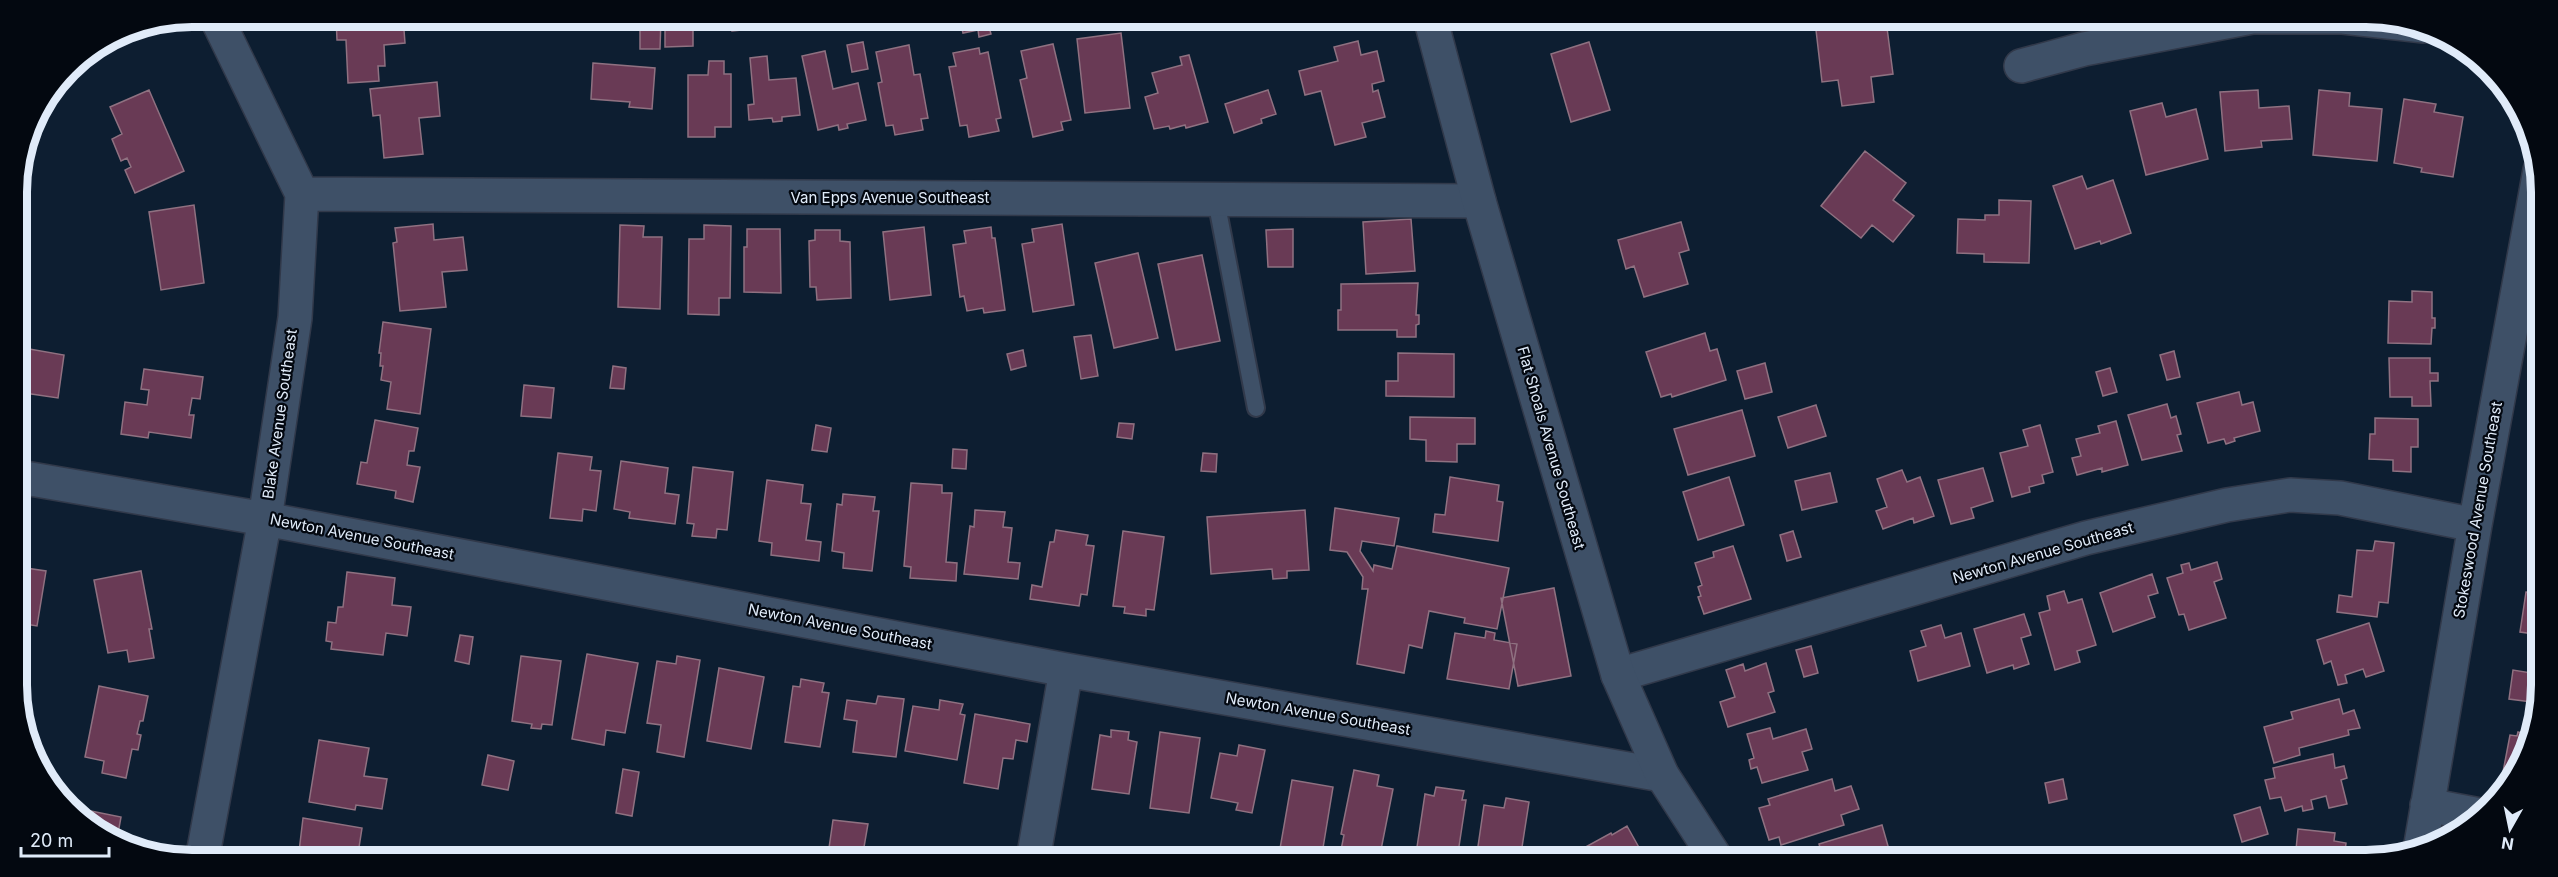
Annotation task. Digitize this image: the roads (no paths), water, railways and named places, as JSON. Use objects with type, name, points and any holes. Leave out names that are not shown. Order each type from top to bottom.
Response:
[{"type":"street","name":"Blake Avenue Southeast","points":[[204,850],[265,519],[295,318],[302,194],[221,27]]},
{"type":"street","name":"Flat Shoals Avenue Southeast","points":[[1433,27],[1479,201],[1618,675],[1662,775],[1711,850]]},
{"type":"street","points":[[2021,66],[2084,49],[2200,27]]},
{"type":"street","name":"Van Epps Avenue Southeast","points":[[302,194],[1479,201]]},
{"type":"street","name":"Stokeswood Avenue Southeast","points":[[2422,840],[2475,525],[2528,310],[2531,275]]},
{"type":"street","name":"Newton Avenue Southeast","points":[[27,479],[265,519],[1066,670],[1662,775]]},
{"type":"street","name":"Newton Avenue Southeast","points":[[1618,675],[2086,538],[2227,505],[2290,495],[2340,498],[2475,525]]},
{"type":"street","points":[[1035,850],[1066,670]]},
{"type":"street","points":[[2427,805],[2470,813]]},
{"type":"lane","points":[[1216,200],[1256,408]]}]
